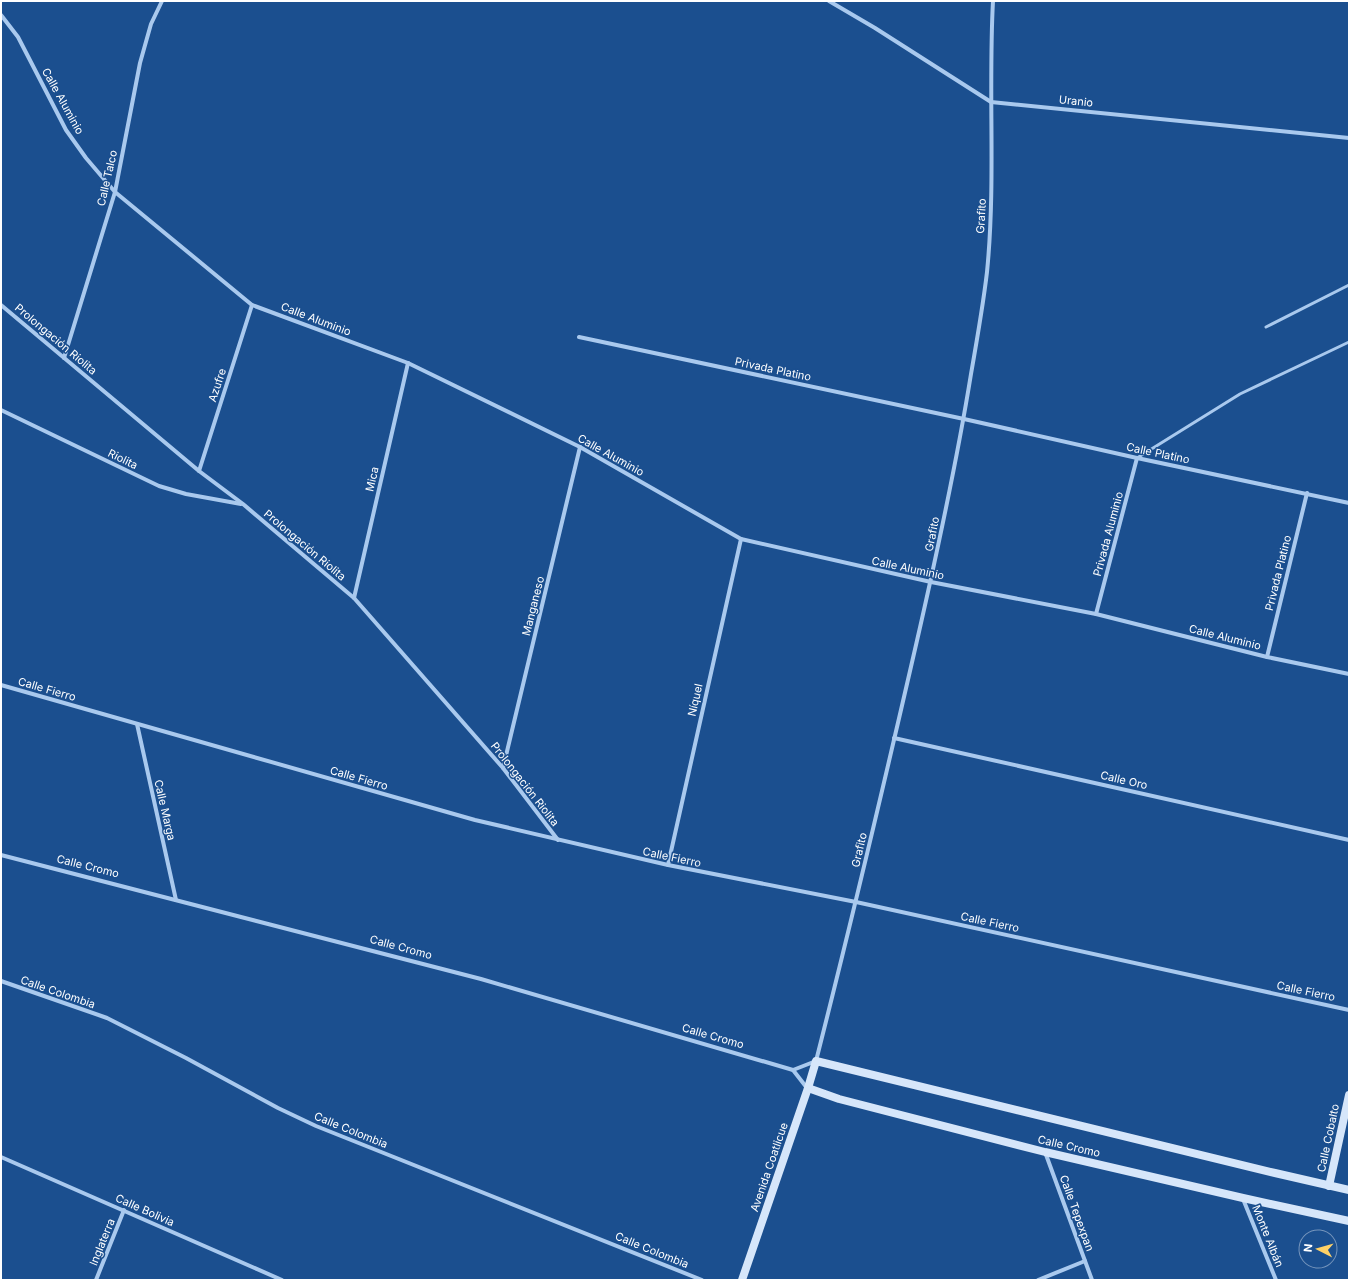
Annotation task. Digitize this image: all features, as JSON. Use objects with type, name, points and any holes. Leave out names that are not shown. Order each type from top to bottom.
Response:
[{"type":"street","name":"Calle Talco","points":[[64,358],[115,192],[140,63],[151,24],[162,1]]},
{"type":"street","name":"Uranio","points":[[829,1],[875,28],[991,102],[1349,138]]},
{"type":"street","name":"Grafito","points":[[816,1061],[856,902],[931,582],[964,419],[987,268],[992,185],[991,42],[993,1]]},
{"type":"street","name":"Calle Aluminio","points":[[1,15],[18,37],[66,130],[86,158],[115,192],[252,305],[408,363],[580,448],[741,539],[931,582],[1096,614],[1266,657],[1349,674]]},
{"type":"street","name":"Prolongación Riolita","points":[[1,305],[200,471],[243,504],[354,598],[503,768],[558,840]]},
{"type":"street","name":"Azufre","points":[[200,471],[252,305]]},
{"type":"street","name":"Privada Platino","points":[[579,337],[964,419]]},
{"type":"street","name":"Mica","points":[[354,598],[408,363]]},
{"type":"street","name":"Riolita","points":[[1,410],[159,486],[186,494],[243,504]]},
{"type":"street","name":"Calle Platino","points":[[964,419],[1137,458],[1349,503]]},
{"type":"street","name":"Manganeso","points":[[503,768],[580,448]]},
{"type":"street","name":"Privada Aluminio","points":[[1096,614],[1137,458]]},
{"type":"street","name":"Privada Platino","points":[[1266,657],[1307,493]]},
{"type":"street","name":"Níquel","points":[[668,865],[741,539]]},
{"type":"street","name":"Calle Fierro","points":[[1,685],[475,820],[668,865],[856,902],[1349,1010]]},
{"type":"street","name":"Calle Marga","points":[[137,724],[176,900]]},
{"type":"street","name":"Calle Oro","points":[[894,738],[1349,840]]},
{"type":"street","name":"Calle Cromo","points":[[1,855],[481,979],[793,1070]]},
{"type":"street","name":"Calle Colombia","points":[[1,981],[107,1018],[186,1058],[278,1108],[316,1126],[702,1280]]},
{"type":"street","name":"Calle Cromo","points":[[816,1061],[1349,1190]]},
{"type":"street","points":[[808,1088],[793,1070],[816,1061]]},
{"type":"street","name":"Avenida Coatlicue","points":[[742,1280],[816,1061]]},
{"type":"street","name":"Calle Cromo","points":[[808,1088],[839,1099],[1045,1152],[1349,1221]]},
{"type":"street","name":"Calle Cobalto","points":[[1329,1186],[1349,1095]]},
{"type":"street","name":"Calle Tepexpan","points":[[1045,1152],[1092,1280]]},
{"type":"street","name":"Calle Bolivia","points":[[1,1157],[282,1280]]},
{"type":"street","name":"Monte Albán","points":[[1243,1198],[1276,1280]]},
{"type":"street","name":"Inglaterra","points":[[96,1280],[124,1210]]},
{"type":"street","points":[[1038,1280],[1085,1261]]},
{"type":"lane","points":[[1266,327],[1349,285]]},
{"type":"lane","points":[[1137,458],[1240,394],[1349,342]]}]
